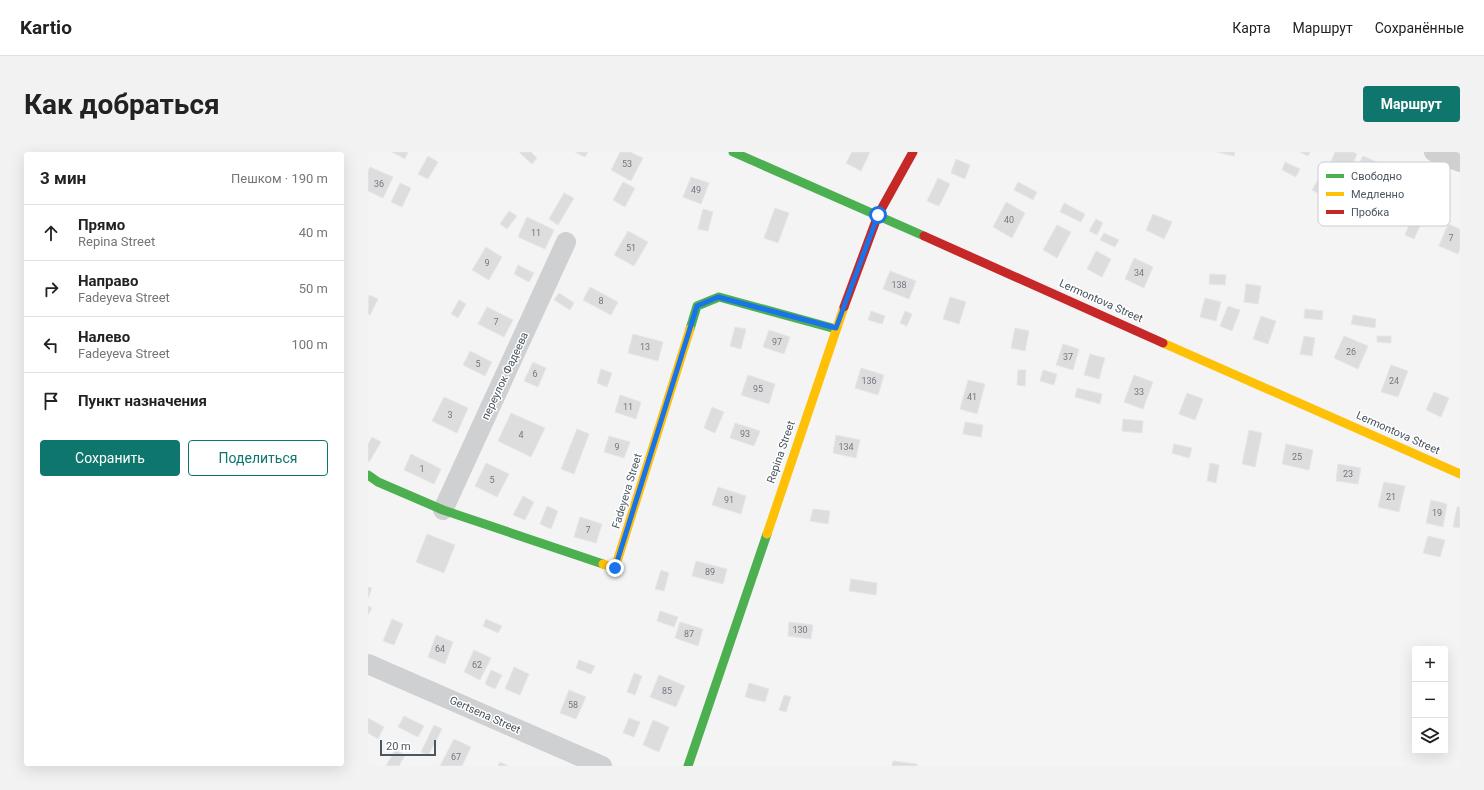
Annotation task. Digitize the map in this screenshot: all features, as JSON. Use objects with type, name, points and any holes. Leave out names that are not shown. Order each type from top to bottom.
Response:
[{"type":"street","name":"Lermontova Street","points":[[733,152],[1460,474]]},
{"type":"street","name":"Repina Street","points":[[688,766],[836,328],[878,215],[913,152]]},
{"type":"street","points":[[1434,152],[1460,162]]},
{"type":"street","name":"переулок Фадеева","points":[[443,510],[566,242]]},
{"type":"street","name":"Fadeyeva Street","points":[[368,475],[378,482],[443,510],[615,568],[697,306],[718,297],[836,328]]},
{"type":"street","name":"Gertsena Street","points":[[371,671],[602,766]]},
{"type":"building","points":[[392,152],[408,152],[405,159]]},
{"type":"building","points":[[519,152],[531,152],[537,158],[532,164]]},
{"type":"building","points":[[575,152],[588,152],[585,157]]},
{"type":"building","points":[[620,152],[630,152],[643,158],[631,181],[611,170]]},
{"type":"building","points":[[852,152],[870,152],[861,171],[846,163]]},
{"type":"building","points":[[1217,152],[1235,152],[1234,156]]},
{"type":"building","points":[[1300,152],[1310,152],[1308,156]]},
{"type":"building","points":[[1335,152],[1353,152],[1357,154],[1354,162],[1331,162]]},
{"type":"building","points":[[428,156],[438,162],[428,179],[418,174]]},
{"type":"building","points":[[1363,156],[1376,162],[1360,162]]},
{"type":"building","points":[[956,159],[970,165],[965,179],[951,173]]},
{"type":"building","points":[[1285,162],[1300,169],[1296,177],[1282,170]]},
{"type":"building","points":[[370,167],[393,177],[383,198],[368,191],[368,171]]},
{"type":"building","points":[[691,177],[709,183],[701,204],[683,197]]},
{"type":"building","points":[[938,178],[950,184],[939,206],[927,201]]},
{"type":"building","points":[[1318,180],[1318,193],[1312,190]]},
{"type":"building","points":[[623,182],[635,188],[625,207],[613,200]]},
{"type":"building","points":[[1018,182],[1037,192],[1033,200],[1014,190]]},
{"type":"building","points":[[400,183],[411,188],[402,207],[391,202]]},
{"type":"building","points":[[564,193],[574,198],[558,225],[549,219]]},
{"type":"building","points":[[1006,202],[1025,213],[1012,238],[993,227]]},
{"type":"building","points":[[1064,203],[1085,214],[1081,222],[1060,212]]},
{"type":"building","points":[[775,208],[789,213],[778,243],[764,238]]},
{"type":"building","points":[[703,209],[713,212],[708,231],[698,229]]},
{"type":"building","points":[[509,211],[517,216],[507,229],[500,224]]},
{"type":"building","points":[[1153,214],[1172,222],[1164,239],[1146,230]]},
{"type":"building","points":[[527,217],[554,230],[545,249],[518,237]]},
{"type":"building","points":[[1096,219],[1103,223],[1097,235],[1089,231]]},
{"type":"building","points":[[1057,225],[1071,232],[1057,258],[1043,250]]},
{"type":"building","points":[[1450,225],[1460,229],[1460,249],[1458,254],[1439,246],[1447,226]]},
{"type":"building","points":[[1409,226],[1420,226],[1414,239],[1405,235]]},
{"type":"building","points":[[628,231],[648,242],[634,266],[614,255]]},
{"type":"building","points":[[1104,233],[1119,240],[1115,247],[1100,240]]},
{"type":"building","points":[[486,247],[502,257],[489,280],[472,270]]},
{"type":"building","points":[[1096,251],[1111,259],[1102,277],[1087,269]]},
{"type":"building","points":[[1134,258],[1153,267],[1144,288],[1125,279]]},
{"type":"building","points":[[518,265],[534,273],[529,282],[514,274]]},
{"type":"building","points":[[890,271],[916,281],[909,299],[883,289]]},
{"type":"building","points":[[1210,274],[1226,275],[1225,285],[1209,284]]},
{"type":"building","points":[[1246,284],[1261,286],[1258,304],[1244,302]]},
{"type":"building","points":[[590,287],[618,302],[611,315],[583,300]]},
{"type":"building","points":[[559,293],[574,303],[570,310],[554,300]]},
{"type":"building","points":[[369,295],[378,299],[370,315],[368,314]]},
{"type":"building","points":[[950,297],[966,302],[959,324],[943,319]]},
{"type":"building","points":[[1205,298],[1221,302],[1216,321],[1200,317]]},
{"type":"building","points":[[459,300],[466,304],[458,318],[451,314]]},
{"type":"building","points":[[1228,306],[1240,310],[1232,331],[1220,326]]},
{"type":"building","points":[[487,307],[513,320],[504,337],[478,324]]},
{"type":"building","points":[[1305,309],[1323,311],[1322,320],[1304,318]]},
{"type":"building","points":[[871,311],[885,316],[882,324],[868,320]]},
{"type":"building","points":[[905,311],[912,314],[907,326],[900,323]]},
{"type":"building","points":[[1353,315],[1376,319],[1375,328],[1351,324]]},
{"type":"building","points":[[1261,316],[1276,321],[1268,344],[1253,339]]},
{"type":"building","points":[[735,327],[746,329],[741,349],[730,346]]},
{"type":"building","points":[[1015,328],[1029,331],[1025,351],[1011,348]]},
{"type":"building","points":[[769,330],[790,337],[784,354],[763,347]]},
{"type":"building","points":[[633,334],[663,342],[658,361],[628,353]]},
{"type":"building","points":[[1304,336],[1315,338],[1312,356],[1300,354]]},
{"type":"building","points":[[1344,336],[1368,346],[1358,369],[1334,358]]},
{"type":"building","points":[[1377,336],[1391,336],[1391,343],[1377,342]]},
{"type":"building","points":[[1063,344],[1079,349],[1073,370],[1056,365]]},
{"type":"building","points":[[470,351],[492,362],[485,376],[463,365]]},
{"type":"building","points":[[1090,354],[1105,358],[1099,379],[1084,375]]},
{"type":"building","points":[[533,362],[546,368],[538,387],[524,381]]},
{"type":"building","points":[[1391,365],[1408,371],[1398,397],[1381,392]]},
{"type":"building","points":[[861,368],[884,375],[878,395],[855,388]]},
{"type":"building","points":[[601,369],[612,373],[607,387],[597,383]]},
{"type":"building","points":[[1018,370],[1026,370],[1025,386],[1017,385]]},
{"type":"building","points":[[1043,370],[1057,374],[1054,385],[1040,381]]},
{"type":"building","points":[[748,375],[775,384],[769,404],[741,395]]},
{"type":"building","points":[[1134,375],[1153,382],[1143,409],[1124,402]]},
{"type":"building","points":[[968,380],[985,384],[977,414],[960,409]]},
{"type":"building","points":[[1077,388],[1102,394],[1100,404],[1075,397]]},
{"type":"building","points":[[1434,392],[1449,398],[1441,417],[1426,410]]},
{"type":"building","points":[[1187,393],[1203,399],[1195,420],[1179,414]]},
{"type":"building","points":[[620,395],[641,402],[636,419],[615,412]]},
{"type":"building","points":[[444,397],[468,408],[457,433],[432,421]]},
{"type":"building","points":[[712,407],[724,412],[715,433],[704,428]]},
{"type":"building","points":[[511,413],[545,428],[531,457],[498,441]]},
{"type":"building","points":[[1123,419],[1143,421],[1142,433],[1122,431]]},
{"type":"building","points":[[965,422],[983,425],[981,437],[963,434]]},
{"type":"building","points":[[735,423],[760,431],[754,446],[730,438]]},
{"type":"building","points":[[577,429],[589,434],[574,474],[561,469]]},
{"type":"building","points":[[1249,430],[1262,433],[1255,467],[1242,464]]},
{"type":"building","points":[[836,435],[860,440],[856,458],[833,453]]},
{"type":"building","points":[[609,436],[630,442],[624,458],[604,452]]},
{"type":"building","points":[[372,437],[381,442],[369,462],[368,444]]},
{"type":"building","points":[[1174,444],[1192,448],[1189,458],[1172,453]]},
{"type":"building","points":[[1286,444],[1313,450],[1309,470],[1282,464]]},
{"type":"building","points":[[411,454],[441,469],[434,484],[404,470]]},
{"type":"building","points":[[486,463],[509,474],[497,497],[475,486]]},
{"type":"building","points":[[1210,463],[1219,465],[1216,483],[1207,481]]},
{"type":"building","points":[[1338,464],[1361,468],[1358,484],[1336,481]]},
{"type":"building","points":[[1384,482],[1405,486],[1399,512],[1378,507]]},
{"type":"building","points":[[718,487],[746,496],[741,514],[712,505]]},
{"type":"building","points":[[523,496],[534,502],[525,520],[513,515]]},
{"type":"building","points":[[1431,500],[1447,504],[1443,527],[1426,523]]},
{"type":"building","points":[[547,506],[558,511],[551,529],[540,524]]},
{"type":"building","points":[[1457,507],[1460,507],[1460,528],[1453,527]]},
{"type":"building","points":[[813,509],[830,511],[828,524],[810,521]]},
{"type":"building","points":[[580,517],[602,524],[596,543],[574,537]]},
{"type":"building","points":[[427,534],[455,545],[444,573],[416,562]]},
{"type":"building","points":[[1428,536],[1445,540],[1440,557],[1423,553]]},
{"type":"building","points":[[696,561],[727,569],[723,584],[692,576]]},
{"type":"building","points":[[661,570],[669,573],[664,591],[655,589]]},
{"type":"building","points":[[851,579],[877,583],[876,595],[849,591]]},
{"type":"building","points":[[368,587],[372,588],[368,598]]},
{"type":"building","points":[[368,606],[372,608],[368,615]]},
{"type":"building","points":[[660,611],[678,617],[674,627],[657,621]]},
{"type":"building","points":[[392,619],[403,624],[394,645],[383,641]]},
{"type":"building","points":[[486,619],[502,626],[498,633],[483,626]]},
{"type":"building","points":[[680,622],[703,629],[698,646],[675,638]]},
{"type":"building","points":[[789,622],[813,625],[811,639],[788,636]]},
{"type":"building","points":[[436,635],[453,642],[445,664],[428,657]]},
{"type":"building","points":[[474,650],[491,658],[480,680],[464,672]]},
{"type":"building","points":[[579,660],[595,666],[591,674],[576,668]]},
{"type":"building","points":[[514,667],[529,674],[520,695],[505,689]]},
{"type":"building","points":[[491,670],[502,675],[495,689],[485,684]]},
{"type":"building","points":[[634,673],[642,676],[635,695],[627,692]]},
{"type":"building","points":[[659,675],[685,686],[676,707],[650,697]]},
{"type":"building","points":[[749,683],[769,689],[765,702],[745,697]]},
{"type":"building","points":[[569,690],[586,697],[576,719],[560,713]]},
{"type":"building","points":[[784,695],[791,697],[786,712],[779,710]]},
{"type":"building","points":[[404,716],[424,726],[418,737],[398,727]]},
{"type":"building","points":[[368,718],[384,727],[378,739],[368,733]]},
{"type":"building","points":[[629,718],[640,722],[634,737],[623,733]]},
{"type":"building","points":[[653,720],[669,727],[659,752],[643,745]]},
{"type":"building","points":[[434,725],[442,729],[428,756],[421,752]]},
{"type":"building","points":[[454,739],[471,747],[462,766],[440,766]]},
{"type":"building","points":[[395,750],[405,755],[399,766],[386,766]]},
{"type":"building","points":[[893,761],[917,764],[917,766],[892,766]]},
{"type":"building","points":[[500,762],[508,766],[498,766]]},
{"type":"traffic: fast","points":[[733,152],[924,236]]},
{"type":"traffic: fast","points":[[690,329],[697,306],[719,297],[836,329]]},
{"type":"traffic: fast","points":[[368,475],[378,482],[443,510],[603,564]]},
{"type":"traffic: fast","points":[[688,766],[767,534]]},
{"type":"traffic: slow","points":[[767,534],[844,307]]},
{"type":"traffic: slow","points":[[603,564],[615,568],[690,329]]},
{"type":"traffic: slow","points":[[1163,343],[1460,474]]},
{"type":"traffic: jam","points":[[844,307],[878,215],[913,152]]},
{"type":"traffic: jam","points":[[924,236],[1163,343]]},
{"type":"route","points":[[615,568],[697,306],[718,297],[836,328],[878,215]]}]
